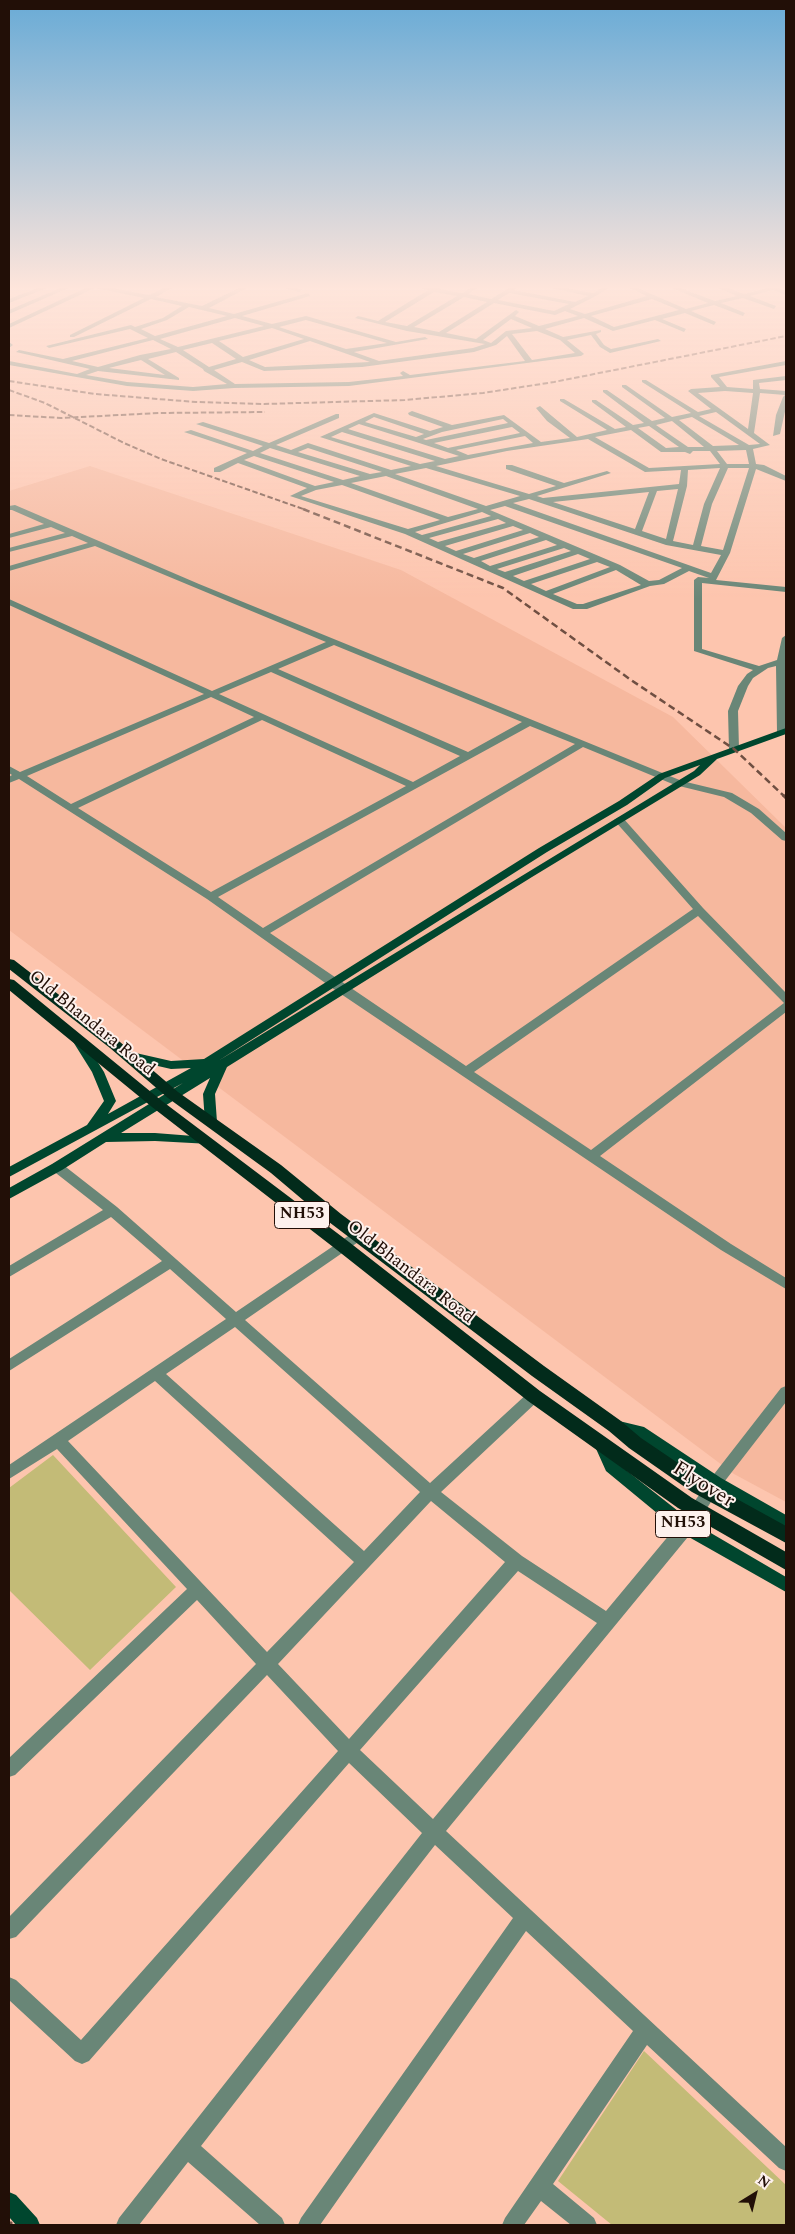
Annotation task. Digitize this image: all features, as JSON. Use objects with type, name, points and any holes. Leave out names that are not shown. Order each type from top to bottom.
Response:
[{"type":"highway","name":"NH53","points":[[9,963],[127,1055],[169,1092],[276,1170],[538,1371],[615,1426]]},
{"type":"highway","points":[[10,984],[26,977]]},
{"type":"highway","name":"Old Bhandara Road","points":[[10,984],[153,1101],[343,1246],[534,1396],[600,1441]]},
{"type":"highway","name":"Flyover","points":[[615,1426],[635,1443],[699,1487],[786,1535]]},
{"type":"highway","name":"Flyover","points":[[600,1441],[617,1456],[685,1503],[786,1562]]},
{"type":"main road","points":[[169,1092],[207,1063],[332,982],[543,850],[623,803],[662,776],[785,732]]},
{"type":"main road","points":[[9,1173],[92,1128],[153,1101],[222,1064],[697,773],[717,756]]},
{"type":"main road","points":[[78,1040],[98,1072],[110,1100],[92,1128]]},
{"type":"main road","points":[[127,1055],[170,1066],[207,1063]]},
{"type":"main road","points":[[210,1122],[209,1094],[222,1064]]},
{"type":"main road","points":[[9,1194],[57,1167],[102,1138],[153,1101]]},
{"type":"main road","points":[[102,1138],[155,1137],[206,1141]]},
{"type":"main road","name":"NH53","points":[[615,1426],[639,1431],[716,1482],[786,1523]]},
{"type":"main road","name":"NH53","points":[[600,1441],[610,1467],[686,1527],[786,1585]]},
{"type":"main road","points":[[9,2202],[30,2225]]},
{"type":"street","points":[[630,390],[712,449],[725,466]]},
{"type":"street","points":[[658,390],[749,448],[753,466],[726,553],[713,580]]},
{"type":"street","points":[[594,401],[664,450],[749,448],[766,445],[691,391],[703,390]]},
{"type":"street","points":[[745,390],[786,393]]},
{"type":"street","points":[[605,391],[690,450],[698,467]]},
{"type":"street","points":[[751,433],[757,391]]},
{"type":"street","points":[[776,434],[786,397]]},
{"type":"street","points":[[562,400],[613,431]]},
{"type":"street","points":[[540,408],[550,419],[576,438]]},
{"type":"street","points":[[689,568],[662,582],[646,584],[646,586],[580,608],[408,532],[294,496],[314,488],[342,482],[716,410]]},
{"type":"street","points":[[412,413],[452,428]]},
{"type":"street","points":[[432,434],[374,415],[324,437],[528,496],[669,543],[726,553]]},
{"type":"street","points":[[218,470],[336,416]]},
{"type":"street","points":[[416,439],[452,428],[504,417],[539,444]]},
{"type":"street","points":[[358,422],[468,457]]},
{"type":"street","points":[[200,424],[370,477]]},
{"type":"street","points":[[427,443],[514,424]]},
{"type":"street","points":[[341,429],[444,462]]},
{"type":"street","points":[[188,432],[254,452],[448,520]]},
{"type":"street","points":[[448,450],[526,434]]},
{"type":"street","points":[[588,436],[648,470],[685,466],[753,466],[786,479]]},
{"type":"street","points":[[292,452],[308,445],[389,473],[484,509],[617,567],[646,584]]},
{"type":"street","points":[[238,460],[314,488]]},
{"type":"street","points":[[669,543],[685,466]]},
{"type":"street","points":[[696,549],[708,504],[725,466]]},
{"type":"street","points":[[509,467],[561,485]]},
{"type":"street","points":[[408,532],[561,485],[607,473]]},
{"type":"street","points":[[540,500],[682,486]]},
{"type":"street","points":[[637,533],[654,490]]},
{"type":"street","points":[[505,503],[689,568],[713,580]]},
{"type":"street","points":[[9,508],[12,507],[334,642],[679,783],[728,795],[755,811],[786,838]]},
{"type":"street","points":[[422,538],[498,516]]},
{"type":"street","points":[[438,545],[513,523]]},
{"type":"street","points":[[9,536],[51,524]]},
{"type":"street","points":[[457,553],[530,530]]},
{"type":"street","points":[[9,550],[72,533]]},
{"type":"street","points":[[474,561],[546,537]]},
{"type":"street","points":[[9,569],[96,543]]},
{"type":"street","points":[[491,568],[564,545]]},
{"type":"street","points":[[506,575],[578,551]]},
{"type":"street","points":[[523,584],[597,559]]},
{"type":"street","points":[[545,594],[617,567]]},
{"type":"street","points":[[784,664],[762,668],[698,651],[698,580],[713,580],[739,586],[786,590]]},
{"type":"street","points":[[9,603],[414,786]]},
{"type":"street","points":[[785,732],[784,664],[786,638]]},
{"type":"street","points":[[12,775],[211,695],[334,642]]},
{"type":"street","points":[[734,749],[732,711],[747,680],[762,668]]},
{"type":"street","points":[[271,669],[468,756]]},
{"type":"street","points":[[71,808],[261,717]]},
{"type":"street","points":[[211,897],[530,722]]},
{"type":"street","points":[[263,933],[584,743]]},
{"type":"street","points":[[12,775],[71,808],[211,897],[342,989],[726,1246],[786,1284]]},
{"type":"street","points":[[619,820],[699,910],[786,1000]]},
{"type":"street","points":[[466,1072],[699,910]]},
{"type":"street","points":[[591,1156],[786,1006]]},
{"type":"street","points":[[57,1167],[112,1210],[236,1318],[430,1492],[516,1561],[608,1622]]},
{"type":"street","points":[[9,1272],[112,1210]]},
{"type":"street","points":[[9,1473],[359,1235]]},
{"type":"street","points":[[9,1366],[171,1262]]},
{"type":"street","points":[[155,1373],[363,1560]]},
{"type":"street","points":[[126,2225],[434,1832],[686,1527],[716,1482],[786,1392]]},
{"type":"street","points":[[9,1930],[267,1664],[363,1560],[430,1492],[534,1396]]},
{"type":"street","points":[[58,1440],[348,1750],[786,2161]]},
{"type":"street","points":[[9,1987],[82,2054],[516,1561]]},
{"type":"street","points":[[9,1769],[197,1589]]},
{"type":"street","points":[[308,2225],[525,1917]]},
{"type":"street","points":[[512,2225],[646,2030]]},
{"type":"street","points":[[188,2147],[275,2225]]},
{"type":"street","points":[[539,2186],[587,2225]]},
{"type":"shaded area","points":[[90,466],[401,570],[673,717],[786,828],[786,1502],[734,1474],[9,930],[9,491]]},
{"type":"shaded area","points":[[53,1455],[176,1587],[90,1670],[9,1590],[9,1488]]},
{"type":"shaded area","points":[[644,2051],[786,2185],[786,2225],[612,2225],[558,2181]]},
{"type":"railway","points":[[10,390],[45,403],[73,417]]},
{"type":"railway","points":[[70,390],[196,402],[264,404],[405,400],[501,390]]},
{"type":"railway","points":[[73,417],[159,413],[265,412]]},
{"type":"railway","points":[[9,415],[73,417]]},
{"type":"railway","points":[[73,417],[161,459],[306,510]]},
{"type":"railway","points":[[303,509],[503,588],[631,680],[734,749],[784,796]]}]
